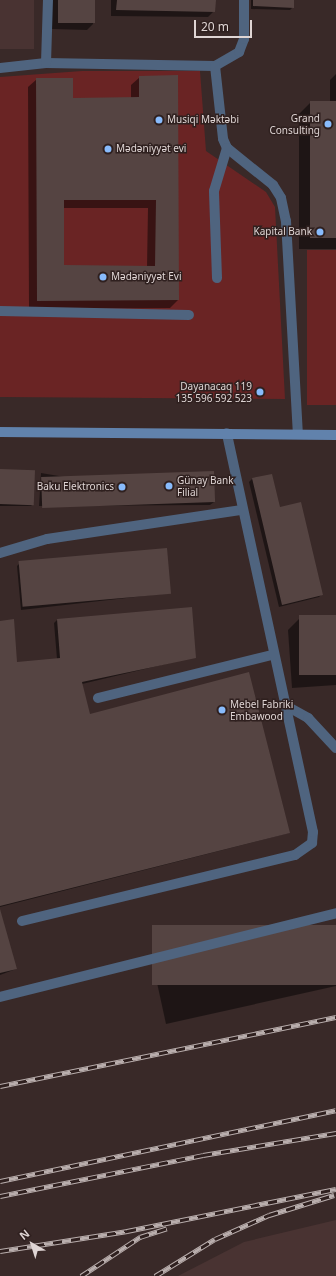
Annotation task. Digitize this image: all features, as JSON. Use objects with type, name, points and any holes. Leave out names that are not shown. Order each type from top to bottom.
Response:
[{"type":"main road","points":[[0,432],[298,433],[336,435]]},
{"type":"street","points":[[46,63],[48,0]]},
{"type":"street","points":[[0,68],[46,63],[215,66],[239,52],[244,39],[244,0]]},
{"type":"street","points":[[215,66],[223,139],[227,148],[273,186],[281,198],[286,221],[298,433]]},
{"type":"street","points":[[217,278],[214,191],[227,148]]},
{"type":"street","points":[[0,312],[189,315]]},
{"type":"street","points":[[22,921],[305,850],[312,843],[313,832],[272,655],[227,433]]},
{"type":"street","points":[[0,553],[47,539],[242,510]]},
{"type":"street","points":[[98,698],[272,655]]},
{"type":"street","points":[[283,704],[308,718],[336,748]]},
{"type":"street","points":[[0,998],[336,913]]},
{"type":"shaded area","points":[[0,0],[34,0],[34,49],[0,49]]},
{"type":"shaded area","points":[[82,71],[200,71],[206,151],[266,192],[275,207],[285,399],[0,397],[0,77]]},
{"type":"shaded area","points":[[307,250],[336,250],[336,405],[307,405]]},
{"type":"shaded area","points":[[336,1220],[336,1276],[178,1276],[244,1242]]},
{"type":"building","points":[[58,0],[95,0],[95,23],[58,23]]},
{"type":"building","points":[[117,0],[216,0],[215,12],[116,10]]},
{"type":"building","points":[[253,0],[294,0],[294,8],[253,6]]},
{"type":"building","name":"Mədəniyyət evi","points":[[178,75],[179,300],[37,301],[36,78],[73,78],[73,98],[139,97],[139,76]],"holes":[[[64,200],[156,200],[155,266],[64,265]]]},
{"type":"building","points":[[310,101],[336,101],[336,238],[310,238]]},
{"type":"building","points":[[0,469],[35,470],[34,505],[0,504]]},
{"type":"building","points":[[214,471],[215,502],[42,508],[41,477]]},
{"type":"building","points":[[272,474],[280,507],[301,502],[323,595],[282,605],[252,478]]},
{"type":"building","points":[[167,548],[171,594],[23,607],[19,561]]},
{"type":"building","points":[[192,607],[196,658],[82,682],[90,714],[249,672],[290,833],[0,906],[0,621],[14,619],[17,662],[60,658],[57,619]]},
{"type":"building","points":[[299,615],[336,615],[336,675],[299,675]]},
{"type":"building","points":[[0,909],[17,969],[0,973]]},
{"type":"building","points":[[152,925],[336,925],[336,985],[152,985]]},
{"type":"railway","points":[[0,1086],[336,1017]]},
{"type":"railway","points":[[0,1181],[336,1110]]},
{"type":"railway","points":[[0,1196],[203,1155],[336,1133]]},
{"type":"railway","points":[[0,1251],[127,1231],[336,1189]]},
{"type":"railway","points":[[155,1276],[215,1239],[269,1215],[334,1195]]},
{"type":"railway","points":[[81,1276],[140,1237],[167,1228]]},
{"type":"place","name":"Musiqi Məktəbi","points":[[159,120]]},
{"type":"place","name":"Grand Consulting","points":[[328,124]]},
{"type":"place","name":"Mədəniyyət evi","points":[[108,149]]},
{"type":"place","name":"Kapital Bank","points":[[320,232]]},
{"type":"place","name":"Mədəniyyət Evi","points":[[103,277]]},
{"type":"place","name":"Dayanacaq 119 135 596 592 523","points":[[260,392]]},
{"type":"place","name":"Günay Bank Filial","points":[[169,486]]},
{"type":"place","name":"Baku Elektronics","points":[[122,487]]},
{"type":"place","name":"Mebel Fabriki Embawood","points":[[222,710]]}]
